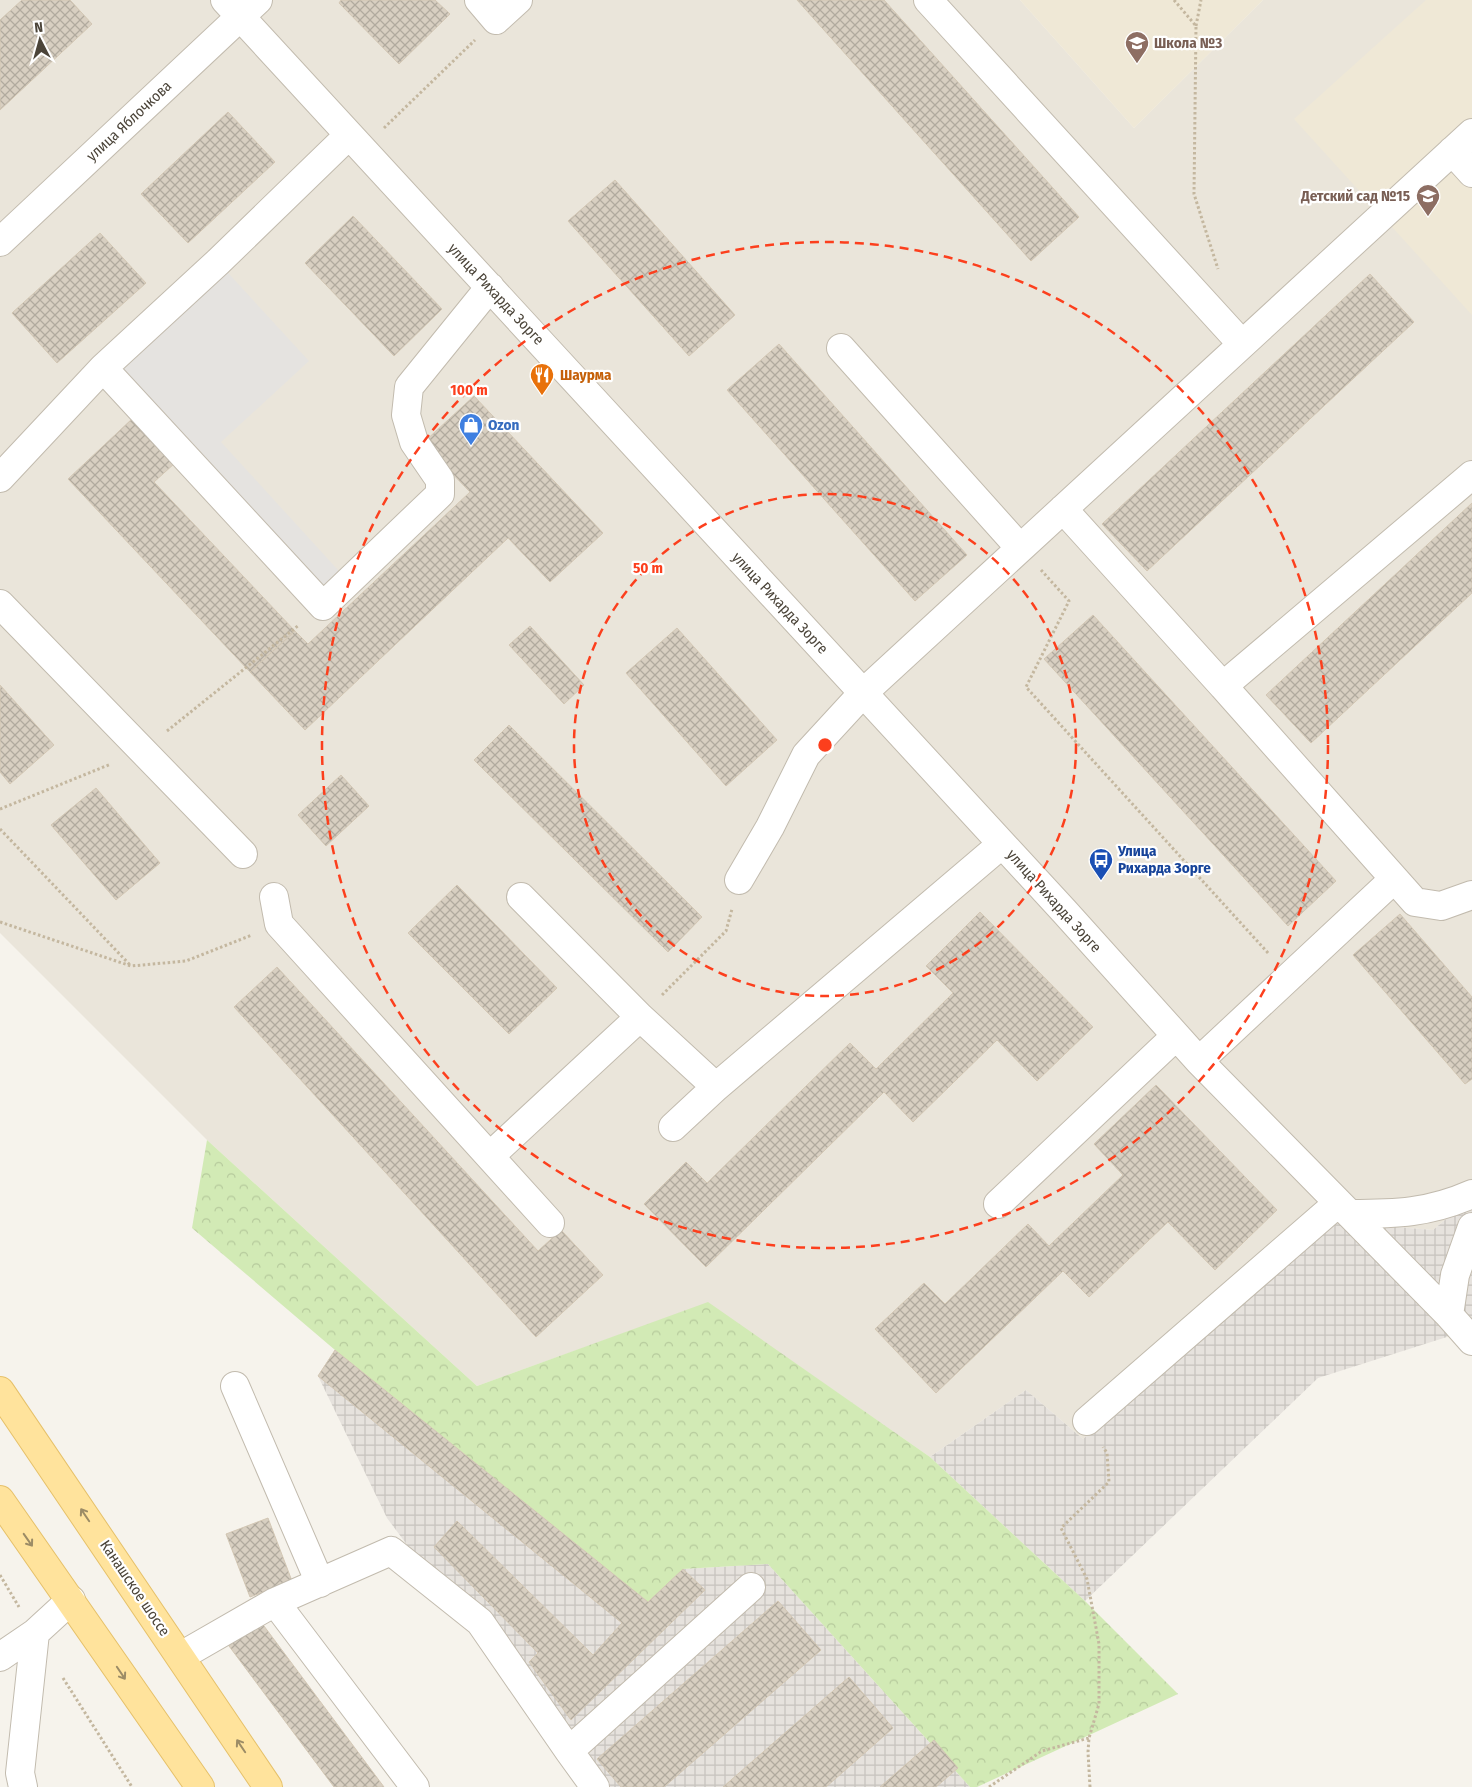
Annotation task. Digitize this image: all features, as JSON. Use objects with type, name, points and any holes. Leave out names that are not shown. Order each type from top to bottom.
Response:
[{"type":"main road","name":"Канашское шоссе","points":[[0,1391],[268,1787]]},
{"type":"main road","points":[[0,1500],[200,1787]]},
{"type":"street","points":[[488,10],[518,0]]},
{"type":"street","points":[[928,0],[1242,344]]},
{"type":"street","name":"улица Рихарда Зорге","points":[[242,6],[349,135],[1002,844],[1198,1061],[1449,1315],[1472,1342]]},
{"type":"street","name":"улица Яблочкова","points":[[0,242],[242,6]]},
{"type":"street","points":[[740,880],[806,755],[863,693],[1472,132]]},
{"type":"street","points":[[0,478],[103,368],[218,262],[349,135]]},
{"type":"street","points":[[1452,151],[1472,173]]},
{"type":"street","points":[[103,368],[322,606],[440,494],[440,480],[414,442],[406,415],[409,387],[490,287]]},
{"type":"street","points":[[841,348],[1020,548]]},
{"type":"street","points":[[1223,686],[1472,475]]},
{"type":"street","points":[[1063,509],[1415,902],[1441,906],[1472,895]]},
{"type":"street","points":[[0,604],[242,854]]},
{"type":"street","points":[[673,1127],[716,1087],[1002,844]]},
{"type":"street","points":[[1198,1061],[1394,879]]},
{"type":"street","points":[[274,897],[278,924],[550,1223]]},
{"type":"street","points":[[521,897],[640,1017],[716,1087]]},
{"type":"street","points":[[490,1156],[640,1017]]},
{"type":"street","points":[[998,1204],[1176,1036]]},
{"type":"street","points":[[1087,1421],[1344,1209],[1400,1214],[1445,1206],[1472,1194]]},
{"type":"street","points":[[1449,1315],[1455,1275],[1472,1227]]},
{"type":"street","points":[[235,1386],[320,1582]]},
{"type":"street","points":[[181,1656],[275,1602],[391,1551],[480,1622],[595,1787]]},
{"type":"street","points":[[569,1750],[752,1587]]},
{"type":"street","points":[[0,1657],[34,1633],[71,1600]]},
{"type":"street","points":[[275,1602],[415,1787]]},
{"type":"street","points":[[23,1787],[20,1773],[34,1633]]},
{"type":"path","points":[[1174,0],[1196,26]]},
{"type":"path","points":[[1201,0],[1196,26],[1194,194],[1221,278]]},
{"type":"path","points":[[378,134],[488,10]]},
{"type":"path","points":[[1020,548],[1069,601],[1026,687],[1289,976]]},
{"type":"path","points":[[0,809],[142,751],[322,606]]},
{"type":"path","points":[[0,829],[131,966]]},
{"type":"path","points":[[640,1017],[726,931],[740,880]]},
{"type":"path","points":[[0,922],[131,966],[186,960],[278,924]]},
{"type":"path","points":[[1087,1421],[1107,1453],[1109,1482],[1061,1528],[1088,1579],[1099,1644],[1099,1704],[1089,1738],[1090,1787]]},
{"type":"path","points":[[60,1674],[132,1787]]},
{"type":"path","points":[[989,1787],[1042,1752],[1089,1738]]},
{"type":"shaded area","points":[[0,0],[1020,0],[1134,128],[1263,0],[1472,0],[1472,1197],[1433,1230],[1335,1222],[1083,1439],[1026,1390],[930,1457],[708,1303],[477,1386],[207,1140],[0,933]]},
{"type":"shaded area","name":"Школа №3","points":[[1020,0],[1263,0],[1134,128]]},
{"type":"shaded area","name":"Детский сад №15","points":[[1426,0],[1472,0],[1472,315],[1294,119]]},
{"type":"shaded area","points":[[218,262],[309,361],[221,442],[349,582],[323,606],[103,368]]},
{"type":"shaded area","points":[[1472,1197],[1472,1329],[1318,1378],[1085,1601],[930,1457],[1026,1390],[1083,1439],[1335,1222],[1433,1230]]},
{"type":"shaded area","points":[[335,1350],[648,1602],[683,1569],[768,1564],[970,1787],[588,1787],[387,1518],[318,1376]]},
{"type":"green space","points":[[207,1140],[477,1386],[708,1302],[930,1457],[1085,1601],[1178,1694],[977,1787],[970,1787],[768,1564],[683,1569],[648,1602],[335,1350],[192,1228]]},
{"type":"building","points":[[22,0],[70,0],[92,24],[0,110],[0,20]]},
{"type":"building","points":[[341,0],[435,0],[450,14],[399,64],[339,3]]},
{"type":"building","points":[[797,0],[884,0],[1079,217],[1031,261]]},
{"type":"building","points":[[228,112],[275,162],[188,243],[141,194]]},
{"type":"building","points":[[615,180],[735,315],[689,356],[568,221]]},
{"type":"building","points":[[353,216],[442,309],[394,356],[305,263]]},
{"type":"building","points":[[100,233],[146,283],[57,363],[12,313]]},
{"type":"building","points":[[1370,274],[1414,322],[1147,571],[1102,524]]},
{"type":"building","points":[[779,344],[967,555],[915,601],[727,390]]},
{"type":"building","points":[[474,396],[603,533],[550,582],[508,538],[305,730],[250,672],[295,631],[308,644],[470,492],[423,443]]},
{"type":"building","points":[[133,418],[175,463],[154,482],[295,631],[250,672],[68,479]]},
{"type":"building","points":[[1472,503],[1472,593],[1311,743],[1266,695]]},
{"type":"building","points":[[1093,615],[1336,881],[1288,926],[1044,659]]},
{"type":"building","points":[[530,626],[584,685],[564,704],[509,645]]},
{"type":"building","points":[[677,628],[777,740],[726,786],[626,673]]},
{"type":"building","points":[[0,685],[54,745],[10,784],[0,772]]},
{"type":"building","points":[[509,725],[702,917],[668,952],[474,760]]},
{"type":"building","points":[[341,775],[369,806],[326,846],[298,815]]},
{"type":"building","points":[[96,788],[160,863],[116,900],[51,825]]},
{"type":"building","points":[[457,885],[557,988],[509,1034],[408,933]]},
{"type":"building","points":[[980,912],[1093,1027],[1037,1081],[997,1040],[913,1122],[884,1092],[706,1267],[644,1204],[686,1162],[707,1183],[850,1043],[876,1069],[953,993],[926,966]]},
{"type":"building","points":[[1400,914],[1472,997],[1472,1079],[1465,1084],[1353,955]]},
{"type":"building","points":[[277,967],[538,1251],[561,1230],[603,1275],[536,1337],[234,1007]]},
{"type":"building","points":[[1156,1085],[1277,1210],[1215,1270],[1168,1222],[1089,1297],[1063,1271],[936,1393],[875,1329],[924,1283],[945,1304],[1028,1224],[1049,1246],[1123,1175],[1094,1144]]},
{"type":"building","points":[[335,1350],[648,1602],[683,1569],[705,1590],[571,1720],[529,1662],[538,1653],[434,1547],[457,1521],[593,1655],[622,1623],[318,1376]]},
{"type":"building","points":[[268,1518],[292,1581],[250,1597],[226,1534]]},
{"type":"building","points":[[778,1601],[821,1650],[664,1787],[621,1787],[597,1759]]},
{"type":"building","points":[[261,1622],[384,1787],[334,1787],[229,1646]]},
{"type":"building","points":[[849,1677],[893,1728],[826,1787],[723,1787]]},
{"type":"building","points":[[934,1740],[958,1768],[936,1787],[880,1787]]},
{"type":"place","name":"Школа №3","points":[[1137,64]]},
{"type":"place","name":"Детский сад №15","points":[[1428,217]]},
{"type":"place","name":"Шаурма","points":[[542,396]]},
{"type":"place","name":"Ozon","points":[[471,446]]},
{"type":"place","name":"Улица Рихарда Зорге","points":[[1101,881]]}]
